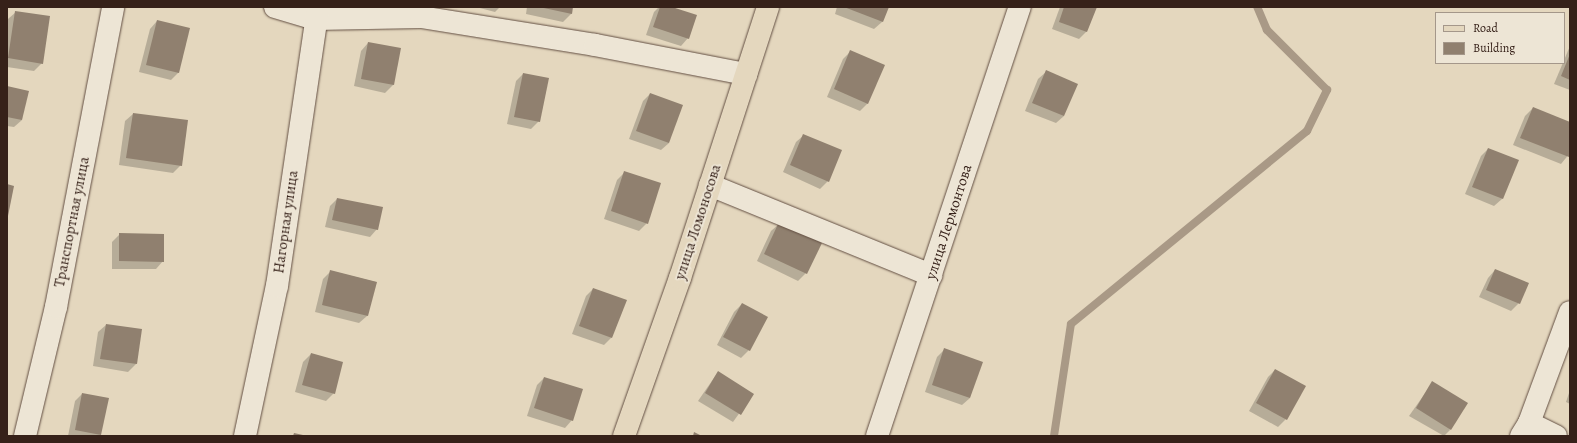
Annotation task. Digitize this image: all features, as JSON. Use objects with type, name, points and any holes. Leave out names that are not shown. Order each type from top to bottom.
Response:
[{"type":"main road","name":"улица Ломоносова","points":[[624,436],[710,185],[768,7]]},
{"type":"street","name":"Транспортная улица","points":[[25,436],[56,306],[113,7]]},
{"type":"street","points":[[275,7],[316,13],[421,17],[595,45],[746,74]]},
{"type":"street","name":"улица Лермонтова","points":[[877,436],[1020,7]]},
{"type":"street","name":"Нагорная улица","points":[[245,436],[277,286],[316,13]]},
{"type":"street","points":[[710,185],[931,275]]},
{"type":"street","points":[[1556,436],[1525,430],[1570,312]]},
{"type":"building","points":[[539,7],[573,7],[572,14]]},
{"type":"building","points":[[660,7],[672,7],[697,15],[689,39],[653,27]]},
{"type":"building","points":[[844,7],[889,7],[883,22]]},
{"type":"building","points":[[1064,7],[1097,7],[1087,32],[1059,22]]},
{"type":"building","points":[[15,11],[50,16],[43,64],[8,58]]},
{"type":"building","points":[[157,20],[190,28],[179,73],[146,65]]},
{"type":"building","points":[[368,42],[401,48],[394,85],[361,79]]},
{"type":"building","points":[[850,50],[885,65],[868,104],[834,89]]},
{"type":"building","points":[[1570,54],[1570,80],[1561,76]]},
{"type":"building","points":[[1046,70],[1078,84],[1064,116],[1032,103]]},
{"type":"building","points":[[523,73],[549,78],[540,122],[514,117]]},
{"type":"building","points":[[7,86],[29,91],[22,120],[7,117]]},
{"type":"building","points":[[650,93],[683,105],[669,143],[636,131]]},
{"type":"building","points":[[1533,107],[1570,122],[1569,157],[1520,138]]},
{"type":"building","points":[[133,113],[188,120],[182,166],[126,158]]},
{"type":"building","points":[[803,134],[842,150],[829,182],[790,165]]},
{"type":"building","points":[[1488,148],[1519,160],[1503,199],[1472,187]]},
{"type":"building","points":[[624,171],[661,183],[648,224],[611,211]]},
{"type":"building","points":[[7,184],[14,186],[8,216],[7,216]]},
{"type":"building","points":[[337,198],[383,207],[378,230],[332,220]]},
{"type":"building","points":[[779,222],[822,243],[807,274],[764,254]]},
{"type":"building","points":[[119,233],[164,234],[164,262],[119,261]]},
{"type":"building","points":[[1495,269],[1529,283],[1520,304],[1486,290]]},
{"type":"building","points":[[330,270],[377,282],[368,316],[322,305]]},
{"type":"building","points":[[593,288],[627,300],[612,338],[579,326]]},
{"type":"building","points":[[742,303],[768,317],[750,351],[723,337]]},
{"type":"building","points":[[106,324],[142,329],[137,364],[100,359]]},
{"type":"building","points":[[944,348],[983,362],[970,398],[932,385]]},
{"type":"building","points":[[311,353],[343,362],[335,394],[302,385]]},
{"type":"building","points":[[1275,369],[1306,386],[1287,420],[1256,403]]},
{"type":"building","points":[[718,371],[754,394],[741,415],[705,393]]},
{"type":"building","points":[[544,377],[583,389],[573,421],[534,408]]},
{"type":"building","points":[[1432,381],[1468,403],[1451,430],[1416,408]]},
{"type":"building","points":[[82,393],[109,398],[101,435],[75,430]]},
{"type":"building","points":[[694,432],[702,436],[693,436]]},
{"type":"building","points":[[294,433],[303,435],[303,436],[293,436]]},
{"type":"waterway","points":[[1054,436],[1071,324],[1307,131],[1327,90],[1267,30],[1257,7]]}]
